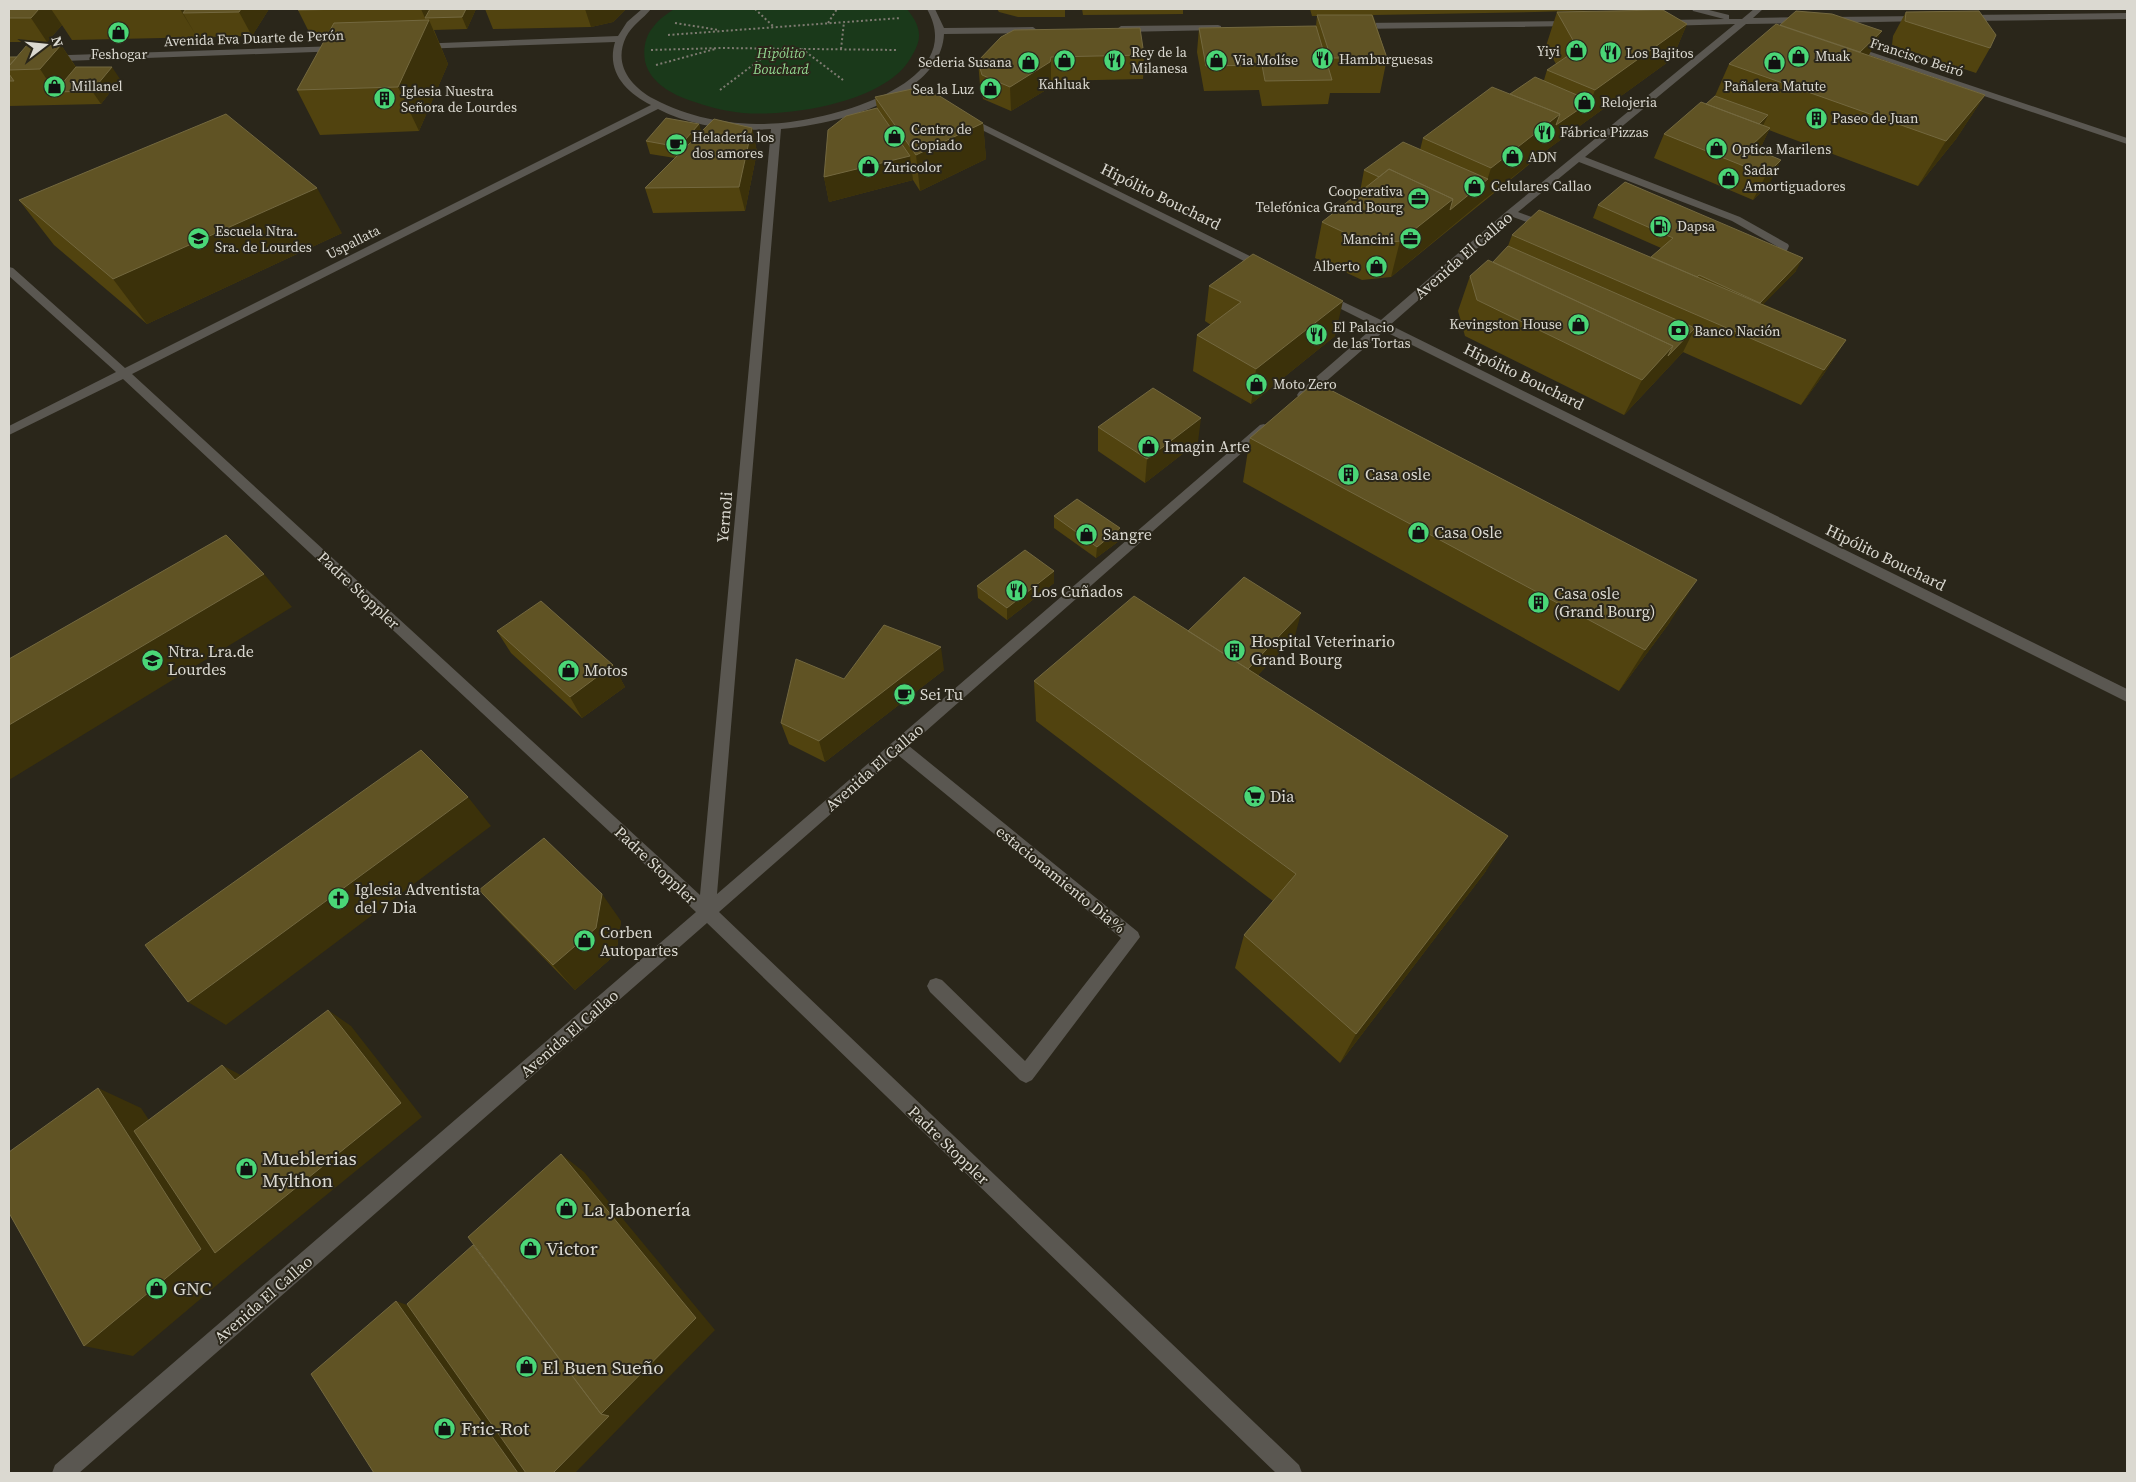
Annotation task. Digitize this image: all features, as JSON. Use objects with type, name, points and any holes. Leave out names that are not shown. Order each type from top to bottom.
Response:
[{"type":"street","points":[[647,9],[636,17],[620,39],[617,51],[617,63],[621,75],[634,91],[656,106],[684,117],[712,123],[743,126],[776,126],[820,120],[875,104],[905,88],[926,69],[938,50],[941,31],[934,12]]},
{"type":"street","points":[[1696,9],[1746,22],[1788,30]]},
{"type":"street","name":"Avenida El Callao","points":[[1293,403],[1511,213],[1746,22],[1759,9]]},
{"type":"street","points":[[1949,18],[2127,16]]},
{"type":"street","points":[[1656,23],[1930,19]]},
{"type":"street","points":[[1348,26],[1586,24]]},
{"type":"street","points":[[1110,29],[1229,28]]},
{"type":"street","points":[[941,31],[1040,30]]},
{"type":"street","points":[[413,46],[620,39]]},
{"type":"street","name":"Francisco Beiró","points":[[1843,46],[2127,141]]},
{"type":"street","name":"Avenida Eva Duarte de Perón","points":[[9,60],[354,48]]},
{"type":"street","points":[[905,88],[940,105]]},
{"type":"street","name":"Uspallata","points":[[9,431],[656,106]]},
{"type":"street","name":"Hipólito Bouchard","points":[[958,114],[1276,273]]},
{"type":"street","name":"Yernoli","points":[[707,912],[776,126]]},
{"type":"street","points":[[1578,158],[1736,219],[1784,246],[1772,271],[1762,273]]},
{"type":"street","points":[[1511,213],[1555,229]]},
{"type":"street","name":"Padre Stoppler","points":[[9,270],[125,374],[707,912],[1291,1473]]},
{"type":"street","name":"Hipólito Bouchard","points":[[1312,290],[2127,696]]},
{"type":"street","name":"Avenida El Callao","points":[[63,1473],[1278,416]]},
{"type":"street","name":"estacionamiento Dia%","points":[[898,746],[1132,937],[1026,1074],[936,986]]},
{"type":"path","points":[[755,9],[775,27]]},
{"type":"path","points":[[828,23],[837,9]]},
{"type":"path","points":[[620,39],[844,22],[934,12]]},
{"type":"path","points":[[636,17],[724,31]]},
{"type":"path","points":[[841,49],[844,22]]},
{"type":"path","points":[[617,51],[721,48],[938,50]]},
{"type":"path","points":[[621,75],[721,48]]},
{"type":"path","points":[[684,117],[775,48]]},
{"type":"path","points":[[802,49],[875,104]]},
{"type":"green space","name":"Hipólito Bouchard","points":[[674,9],[907,9],[916,22],[919,39],[910,59],[898,74],[880,86],[858,96],[834,104],[809,109],[762,114],[743,113],[696,103],[681,97],[669,91],[650,73],[644,56],[647,38],[656,23]]},
{"type":"building","points":[[9,9],[39,9],[31,18],[9,18]]},
{"type":"building","points":[[186,9],[241,9],[239,12],[183,13]]},
{"type":"building","points":[[299,9],[351,9],[298,10]]},
{"type":"building","points":[[430,9],[466,9],[462,17],[425,18]]},
{"type":"building","points":[[1663,10],[1687,24],[1595,90],[1547,70],[1578,49],[1557,12]]},
{"type":"building","points":[[1796,11],[1832,14],[1882,31],[1860,52],[1780,25]]},
{"type":"building","points":[[1979,11],[1996,35],[1990,48],[1905,21],[1906,12]]},
{"type":"building","points":[[1317,15],[1372,15],[1387,58],[1331,58]]},
{"type":"building","points":[[429,20],[398,87],[297,90],[334,23]]},
{"type":"building","points":[[1776,24],[1985,95],[1946,141],[1729,64]]},
{"type":"building","points":[[1316,26],[1332,80],[1265,81],[1262,65],[1206,66],[1199,28]]},
{"type":"building","points":[[1140,28],[1144,55],[1051,57],[1050,62],[1010,87],[982,75],[978,61],[1001,37],[1014,30]]},
{"type":"building","points":[[27,45],[61,45],[40,69],[9,70],[9,66]]},
{"type":"building","points":[[9,57],[17,57],[9,66]]},
{"type":"building","points":[[76,67],[112,67],[92,91],[55,92]]},
{"type":"building","points":[[9,74],[14,81],[9,81]]},
{"type":"building","points":[[1535,77],[1591,101],[1556,125],[1560,114],[1510,94]]},
{"type":"building","points":[[1492,87],[1560,114],[1491,168],[1423,138]]},
{"type":"building","points":[[912,89],[930,90],[983,123],[916,155],[875,97]]},
{"type":"building","points":[[1715,96],[1768,115],[1759,124],[1706,104]]},
{"type":"building","points":[[1701,102],[1770,128],[1750,147],[1781,160],[1766,175],[1664,134]]},
{"type":"building","points":[[877,108],[910,156],[824,177],[828,130],[846,116]]},
{"type":"building","points":[[226,114],[317,188],[113,279],[19,200]]},
{"type":"building","points":[[666,118],[699,124],[679,147],[646,141]]},
{"type":"building","points":[[714,119],[752,128],[739,187],[645,188]]},
{"type":"building","points":[[1403,142],[1488,179],[1450,210],[1453,199],[1389,169],[1379,177],[1364,170]]},
{"type":"building","points":[[1389,169],[1453,199],[1400,241],[1371,245],[1322,222]]},
{"type":"building","points":[[1625,182],[1803,258],[1760,303],[1699,275],[1697,277],[1651,257],[1673,238],[1598,205]]},
{"type":"building","points":[[1539,210],[1846,340],[1824,370],[1512,235]]},
{"type":"building","points":[[1508,246],[1695,328],[1668,356],[1673,346],[1493,262]]},
{"type":"building","points":[[1253,254],[1343,301],[1256,369],[1197,335],[1241,302],[1209,286]]},
{"type":"building","name":"Kevingston House","points":[[1488,260],[1673,346],[1642,380],[1477,300],[1470,276]]},
{"type":"building","points":[[1315,382],[1697,580],[1645,650],[1250,438]]},
{"type":"building","points":[[1153,388],[1201,418],[1147,459],[1098,427]]},
{"type":"building","points":[[1077,499],[1120,528],[1097,547],[1054,516]]},
{"type":"building","points":[[226,535],[264,574],[9,725],[9,659]]},
{"type":"building","points":[[1025,550],[1054,571],[1007,608],[977,586]]},
{"type":"building","points":[[1244,577],[1301,613],[1248,669],[1188,631]]},
{"type":"building","name":"Dia","points":[[1134,596],[1508,836],[1356,1034],[1244,935],[1296,874],[1034,681]]},
{"type":"building","name":"Motos","points":[[541,601],[613,665],[570,697],[497,631]]},
{"type":"building","points":[[884,625],[941,647],[819,741],[781,723],[796,659],[844,679]]},
{"type":"building","points":[[421,750],[468,797],[188,1002],[145,945]]},
{"type":"building","points":[[544,838],[602,894],[596,928],[553,965],[479,890]]},
{"type":"building","points":[[328,1010],[401,1103],[215,1253],[134,1131],[222,1065],[235,1080]]},
{"type":"building","points":[[98,1088],[201,1249],[84,1346],[9,1213],[9,1152]]},
{"type":"building","points":[[561,1154],[696,1318],[601,1414],[468,1237]]},
{"type":"building","name":"El Buen Sueño","points":[[473,1245],[601,1414],[609,1416],[553,1473],[526,1473],[407,1304]]},
{"type":"building","name":"Fric-Rot","points":[[396,1301],[518,1473],[374,1473],[311,1374]]},
{"type":"place","name":"Feshogar","points":[[119,32]]},
{"type":"place","name":"Yiyi","points":[[1576,51]]},
{"type":"place","name":"Los Bajitos","points":[[1610,53]]},
{"type":"place","name":"Muak","points":[[1799,56]]},
{"type":"place","name":"Hamburguesas","points":[[1323,59]]},
{"type":"place","name":"Rey de la Milanesa","points":[[1115,60]]},
{"type":"place","name":"Via Molíse","points":[[1217,60]]},
{"type":"place","name":"Kahluak","points":[[1064,61]]},
{"type":"place","name":"Sederia Susana","points":[[1028,62]]},
{"type":"place","name":"Pañalera Matute","points":[[1775,63]]},
{"type":"place","name":"Millanel","points":[[55,86]]},
{"type":"place","name":"Sea la Luz","points":[[990,89]]},
{"type":"place","name":"Iglesia Nuestra Señora de Lourdes","points":[[385,99]]},
{"type":"place","name":"Relojeria","points":[[1585,102]]},
{"type":"place","name":"Paseo de Juan","points":[[1816,118]]},
{"type":"place","name":"Fábrica Pizzas","points":[[1544,132]]},
{"type":"place","name":"Centro de Copiado","points":[[895,137]]},
{"type":"place","name":"Heladería los dos amores","points":[[676,145]]},
{"type":"place","name":"Optica Marilens","points":[[1716,149]]},
{"type":"place","name":"ADN","points":[[1512,157]]},
{"type":"place","name":"Zuricolor","points":[[868,167]]},
{"type":"place","name":"Sadar Amortiguadores","points":[[1728,178]]},
{"type":"place","name":"Celulares Callao","points":[[1475,186]]},
{"type":"place","name":"Cooperativa Telefónica Grand Bourg","points":[[1419,199]]},
{"type":"place","name":"Dapsa","points":[[1661,226]]},
{"type":"place","name":"Escuela Ntra. Sra. de Lourdes","points":[[199,239]]},
{"type":"place","name":"Mancini","points":[[1410,239]]},
{"type":"place","name":"Alberto","points":[[1376,266]]},
{"type":"place","name":"Kevingston House","points":[[1578,324]]},
{"type":"place","name":"Banco Nación","points":[[1678,331]]},
{"type":"place","name":"El Palacio de las Tortas","points":[[1317,335]]},
{"type":"place","name":"Moto Zero","points":[[1257,384]]},
{"type":"place","name":"Imagin Arte","points":[[1148,446]]},
{"type":"place","name":"Casa osle","points":[[1349,474]]},
{"type":"place","name":"Casa Osle","points":[[1418,532]]},
{"type":"place","name":"Sangre","points":[[1087,534]]},
{"type":"place","name":"Los Cuñados","points":[[1016,591]]},
{"type":"place","name":"Casa osle (Grand Bourg)","points":[[1538,602]]},
{"type":"place","name":"Hospital Veterinario Grand Bourg","points":[[1235,650]]},
{"type":"place","name":"Ntra. Lra.de Lourdes","points":[[152,660]]},
{"type":"place","name":"Motos","points":[[568,670]]},
{"type":"place","name":"Sei Tu","points":[[904,694]]},
{"type":"place","name":"Dia","points":[[1254,796]]},
{"type":"place","name":"Iglesia Adventista del 7 Dia","points":[[339,898]]},
{"type":"place","name":"Corben Autopartes","points":[[584,941]]},
{"type":"place","name":"Mueblerias Mylthon","points":[[246,1169]]},
{"type":"place","name":"La Jabonería","points":[[567,1209]]},
{"type":"place","name":"Victor","points":[[530,1248]]},
{"type":"place","name":"GNC","points":[[157,1288]]},
{"type":"place","name":"El Buen Sueño","points":[[526,1367]]},
{"type":"place","name":"Fric-Rot","points":[[445,1428]]}]
